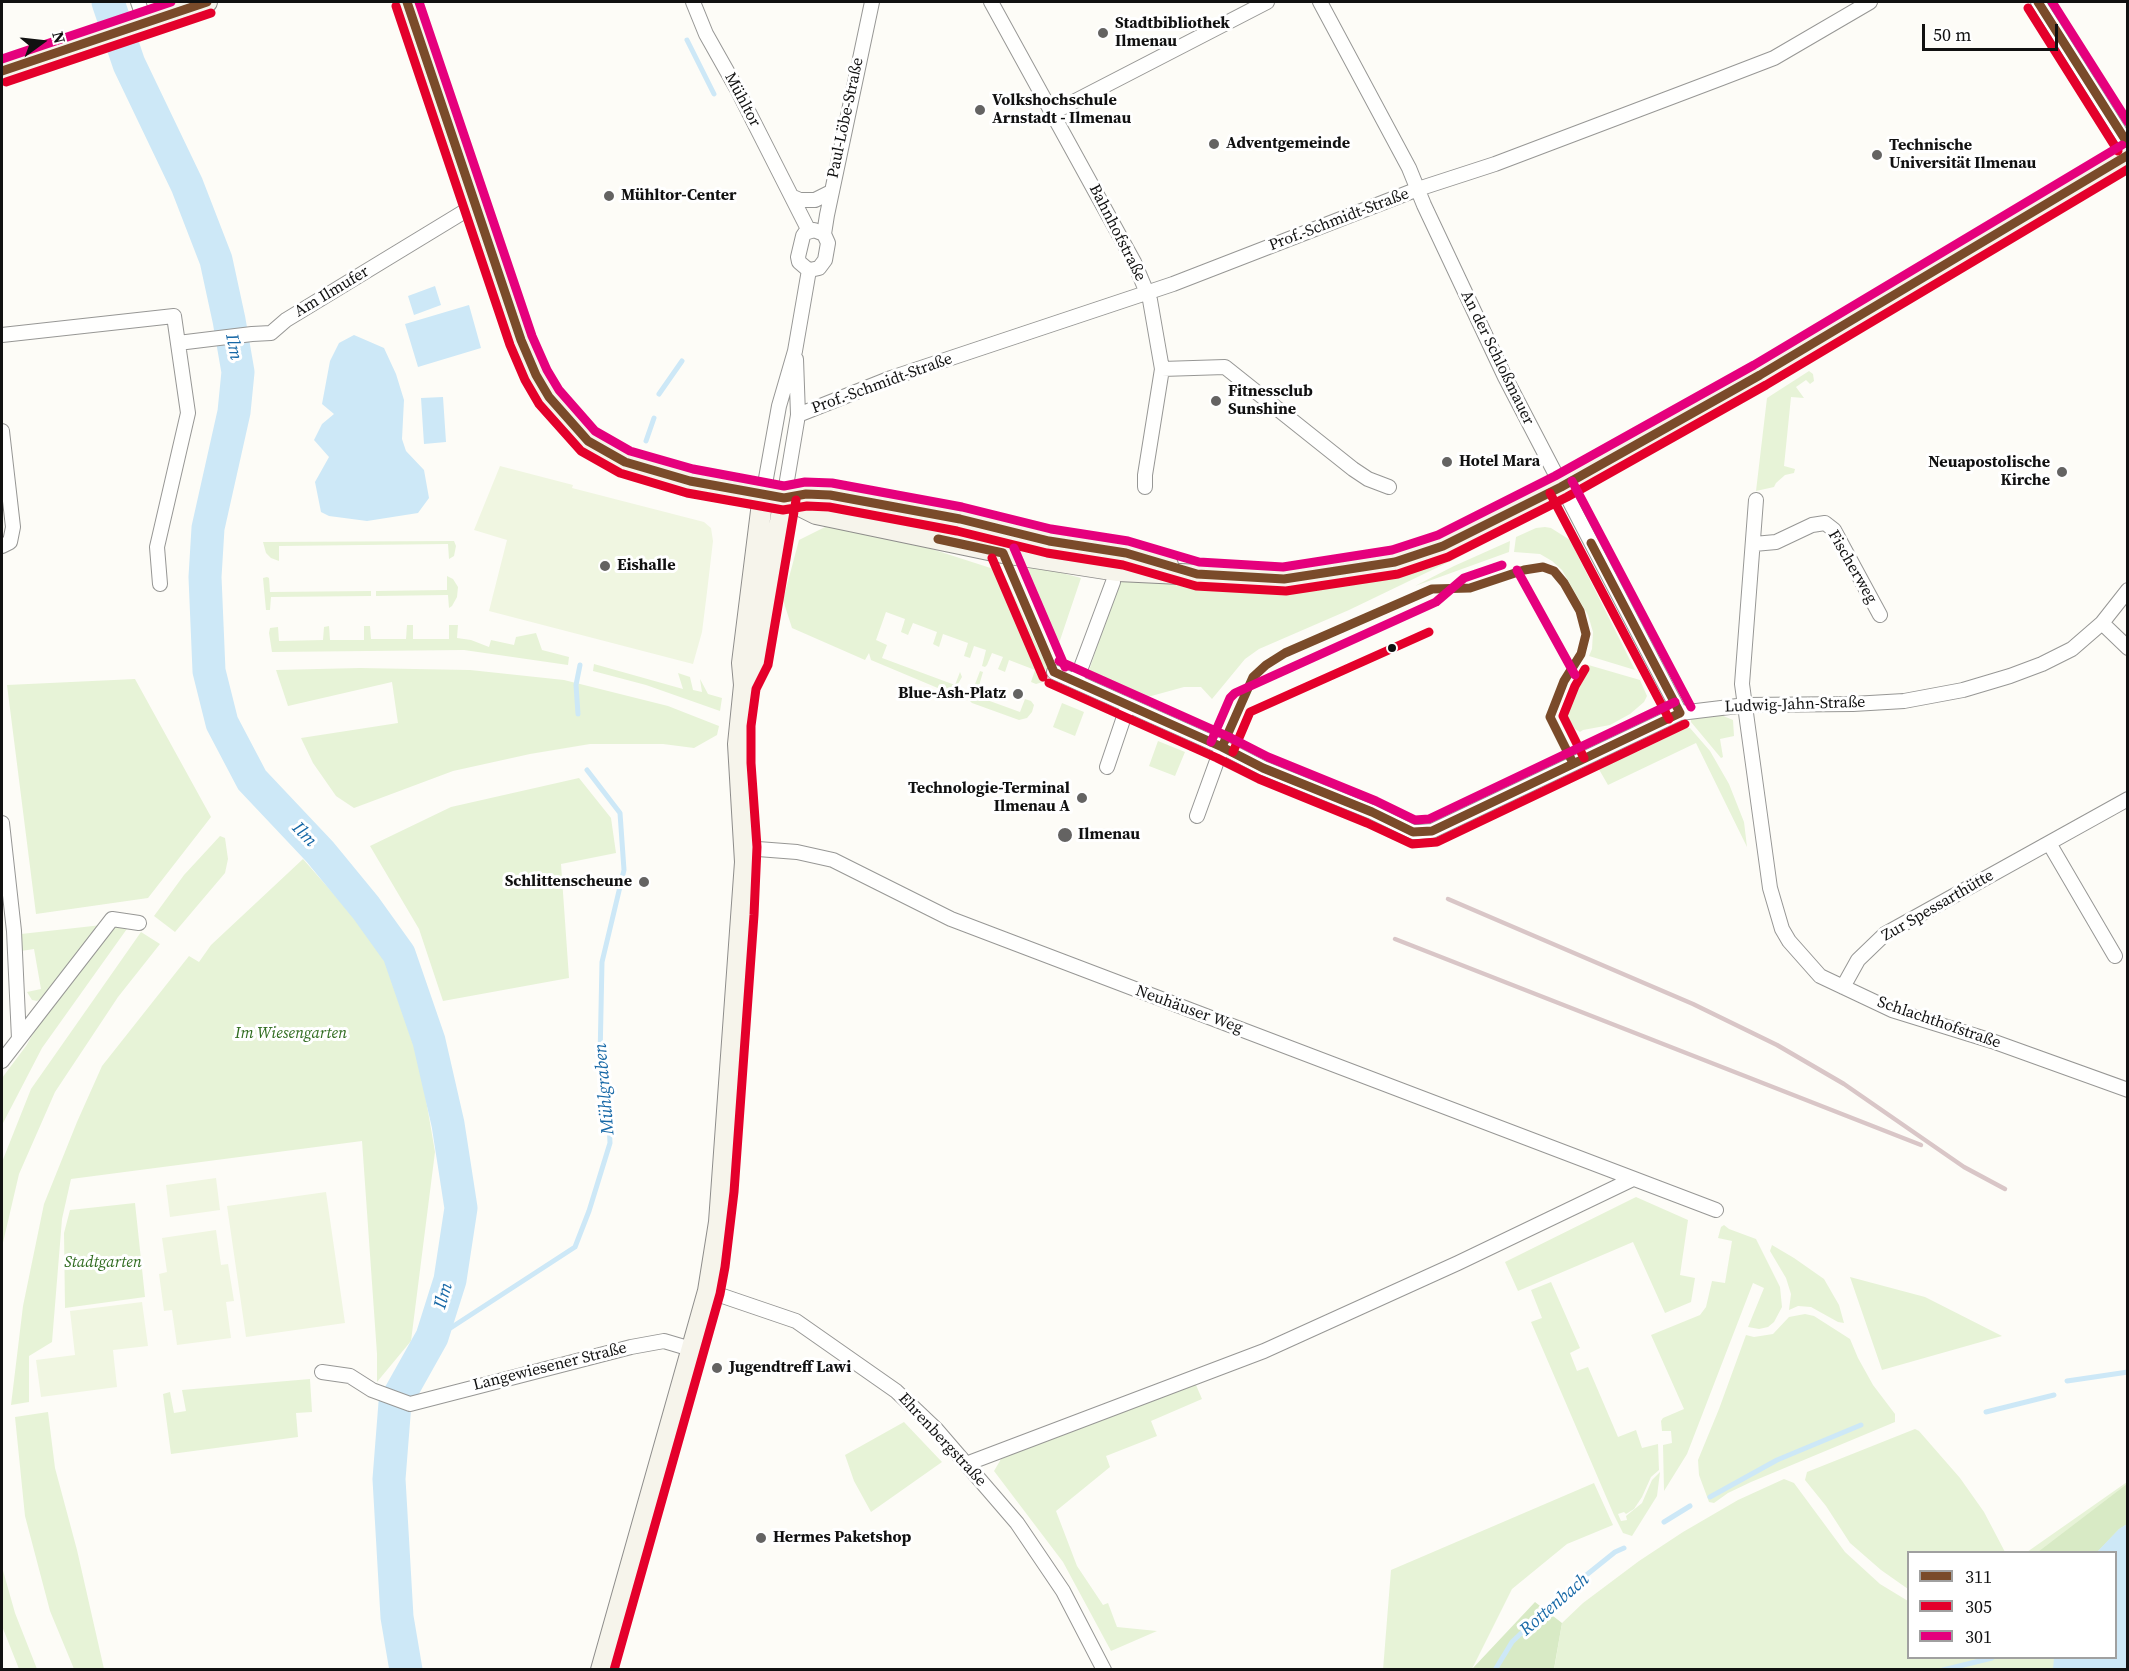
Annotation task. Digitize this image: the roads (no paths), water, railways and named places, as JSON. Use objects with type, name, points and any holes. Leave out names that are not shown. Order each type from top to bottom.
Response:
[{"type":"main road","points":[[2,71],[207,2]]},
{"type":"main road","points":[[407,2],[521,340],[536,375],[549,397],[588,441],[610,455],[643,469],[690,481],[784,498],[806,494],[830,495],[960,519],[1049,542],[1126,553],[1197,574],[1284,579],[1395,562],[1443,546],[1561,487],[1760,375],[2127,155]]},
{"type":"main road","points":[[601,1670],[708,1291],[722,1191],[745,849],[738,744],[744,685],[742,663],[764,495]]},
{"type":"main road","points":[[744,685],[756,663],[784,498]]},
{"type":"street","points":[[137,25],[138,2]]},
{"type":"street","name":"Mühltor","points":[[693,2],[706,34],[737,89],[809,231]]},
{"type":"street","name":"Paul-Löbe-Straße","points":[[809,270],[819,268],[825,260],[828,243],[824,234],[831,192],[872,2]]},
{"type":"street","name":"Bahnhofstraße","points":[[991,2],[1134,262],[1150,300],[1162,369],[1144,475],[1144,487]]},
{"type":"street","points":[[1052,113],[1267,2]]},
{"type":"street","name":"An der Schloßmauer","points":[[1320,2],[1410,168],[1505,377],[1680,713]]},
{"type":"street","name":"Prof.-Schmidt-Straße","points":[[798,415],[891,378],[1185,280],[1418,189],[1495,164],[1774,58],[1870,2]]},
{"type":"street","points":[[2038,2],[2127,145]]},
{"type":"street","points":[[793,197],[800,200],[815,200],[831,192]]},
{"type":"street","name":"Am Ilmufer","points":[[178,343],[271,333],[286,320],[475,205]]},
{"type":"street","points":[[764,495],[779,406],[795,351],[809,270],[802,266],[798,257],[801,240],[809,231],[824,234]]},
{"type":"street","points":[[2,335],[174,315],[188,413],[157,547],[160,584]]},
{"type":"street","points":[[784,498],[798,415],[795,351]]},
{"type":"street","points":[[1162,369],[1225,367],[1353,469],[1368,479],[1389,486]]},
{"type":"street","points":[[2,430],[13,527],[10,542],[2,546]]},
{"type":"street","points":[[1746,705],[1742,684],[1756,500]]},
{"type":"street","name":"Fischerweg","points":[[1754,544],[1776,543],[1812,525],[1825,523],[1834,530],[1880,615]]},
{"type":"street","points":[[1076,681],[1113,582]]},
{"type":"street","name":"Ludwig-Jahn-Straße","points":[[1222,747],[1263,768],[1372,812],[1413,832],[1432,831],[1680,713],[1746,705],[1904,701],[1963,690],[2010,676],[2072,649],[2102,623],[2127,590]]},
{"type":"street","points":[[2102,623],[2127,648]]},
{"type":"street","points":[[1054,672],[1222,747],[1197,816]]},
{"type":"street","points":[[1107,767],[1128,705]]},
{"type":"street","name":"Schlachthofstraße","points":[[1746,705],[1770,888],[1782,929],[1789,941],[1820,976],[1892,1010],[1992,1041],[2127,1090]]},
{"type":"street","name":"Zur Spessarthütte","points":[[1843,987],[1858,960],[1885,934],[2127,799]]},
{"type":"street","points":[[2,823],[8,932],[19,1039]]},
{"type":"street","points":[[2049,843],[2115,956]]},
{"type":"street","name":"Neuhäuser Weg","points":[[745,849],[797,852],[833,860],[951,919],[1716,1210]]},
{"type":"street","points":[[2,1060],[112,919],[139,923]]},
{"type":"street","points":[[966,1464],[1264,1351],[1458,1263],[1633,1179]]},
{"type":"street","name":"Ehrenbergstraße","points":[[708,1291],[796,1321],[896,1391],[936,1429],[1017,1523],[1043,1560],[1104,1670]]},
{"type":"street","name":"Langewiesener Straße","points":[[322,1371],[350,1376],[372,1390],[410,1404],[631,1347],[664,1341],[691,1349]]},
{"type":"water","points":[[435,286],[441,305],[414,315],[408,296]]},
{"type":"water","points":[[469,305],[481,348],[418,367],[405,324]]},
{"type":"water","points":[[354,335],[384,348],[396,374],[404,400],[402,439],[406,451],[424,470],[429,498],[418,513],[367,521],[329,516],[321,512],[315,482],[329,457],[314,440],[322,424],[334,414],[322,404],[330,361],[339,343]]},
{"type":"water","points":[[443,397],[446,442],[424,444],[421,398]]},
{"type":"water","points":[[2127,1524],[2127,1669],[2053,1669],[2054,1659],[2117,1659],[2117,1551],[2098,1551]]},
{"type":"waterway","name":"Ilm","points":[[108,2],[129,64],[187,185],[216,260],[238,372],[234,412],[208,528],[205,577],[209,671],[222,723],[252,780],[320,852],[366,908],[399,954],[429,1041],[448,1124],[461,1208],[450,1280],[432,1337],[395,1403],[389,1479],[397,1617],[406,1670]]},
{"type":"waterway","name":"Mühlgraben","points":[[687,40],[714,94]]},
{"type":"waterway","name":"Mühlgraben","points":[[659,394],[682,361]]},
{"type":"waterway","name":"Mühlgraben","points":[[646,441],[654,418]]},
{"type":"waterway","name":"Mühlgraben","points":[[578,714],[576,685],[580,665]]},
{"type":"waterway","name":"Mühlgraben","points":[[432,1337],[452,1327],[575,1247],[610,1143],[608,1099],[600,1058],[602,962],[624,870],[620,813],[587,770]]},
{"type":"waterway","name":"Rottenbach","points":[[2067,1381],[2128,1372]]},
{"type":"waterway","name":"Rottenbach","points":[[1986,1412],[2054,1395]]},
{"type":"waterway","name":"Rottenbach","points":[[1710,1497],[1777,1460],[1861,1425]]},
{"type":"waterway","name":"Rottenbach","points":[[1664,1522],[1690,1506]]},
{"type":"waterway","name":"Rottenbach","points":[[1495,1670],[1512,1642],[1559,1597],[1615,1552],[1624,1548]]},
{"type":"waterway","points":[[1943,1670],[1988,1659]]},
{"type":"railway","points":[[1448,899],[1693,1004],[1777,1045],[1844,1084],[1964,1167],[2005,1189]]},
{"type":"railway","points":[[1395,939],[1921,1145]]},
{"type":"place","name":"Stadtbibliothek Ilmenau","points":[[1103,33]]},
{"type":"place","name":"Volkshochschule Arnstadt - Ilmenau","points":[[980,110]]},
{"type":"place","name":"Adventgemeinde","points":[[1214,144]]},
{"type":"place","name":"Technische Universität Ilmenau","points":[[1877,155]]},
{"type":"place","name":"Mühltor-Center","points":[[609,196]]},
{"type":"place","name":"Fitnessclub Sunshine","points":[[1216,401]]},
{"type":"place","name":"Hotel Mara","points":[[1447,462]]},
{"type":"place","name":"Neuapostolische Kirche","points":[[2062,472]]},
{"type":"place","name":"Eishalle","points":[[605,566]]},
{"type":"place","name":"Blue-Ash-Platz","points":[[1018,694]]},
{"type":"place","name":"Technologie-Terminal Ilmenau A","points":[[1082,798]]},
{"type":"place","name":"Ilmenau","points":[[1065,835]]},
{"type":"place","name":"Schlittenscheune","points":[[644,882]]},
{"type":"place","name":"Jugendtreff Lawi","points":[[717,1368]]},
{"type":"place","name":"Hermes Paketshop","points":[[761,1538]]},
{"type":"park label","name":"Im Wiesengarten","points":[[291,1034]]},
{"type":"park label","name":"Stadtgarten","points":[[103,1263]]}]
